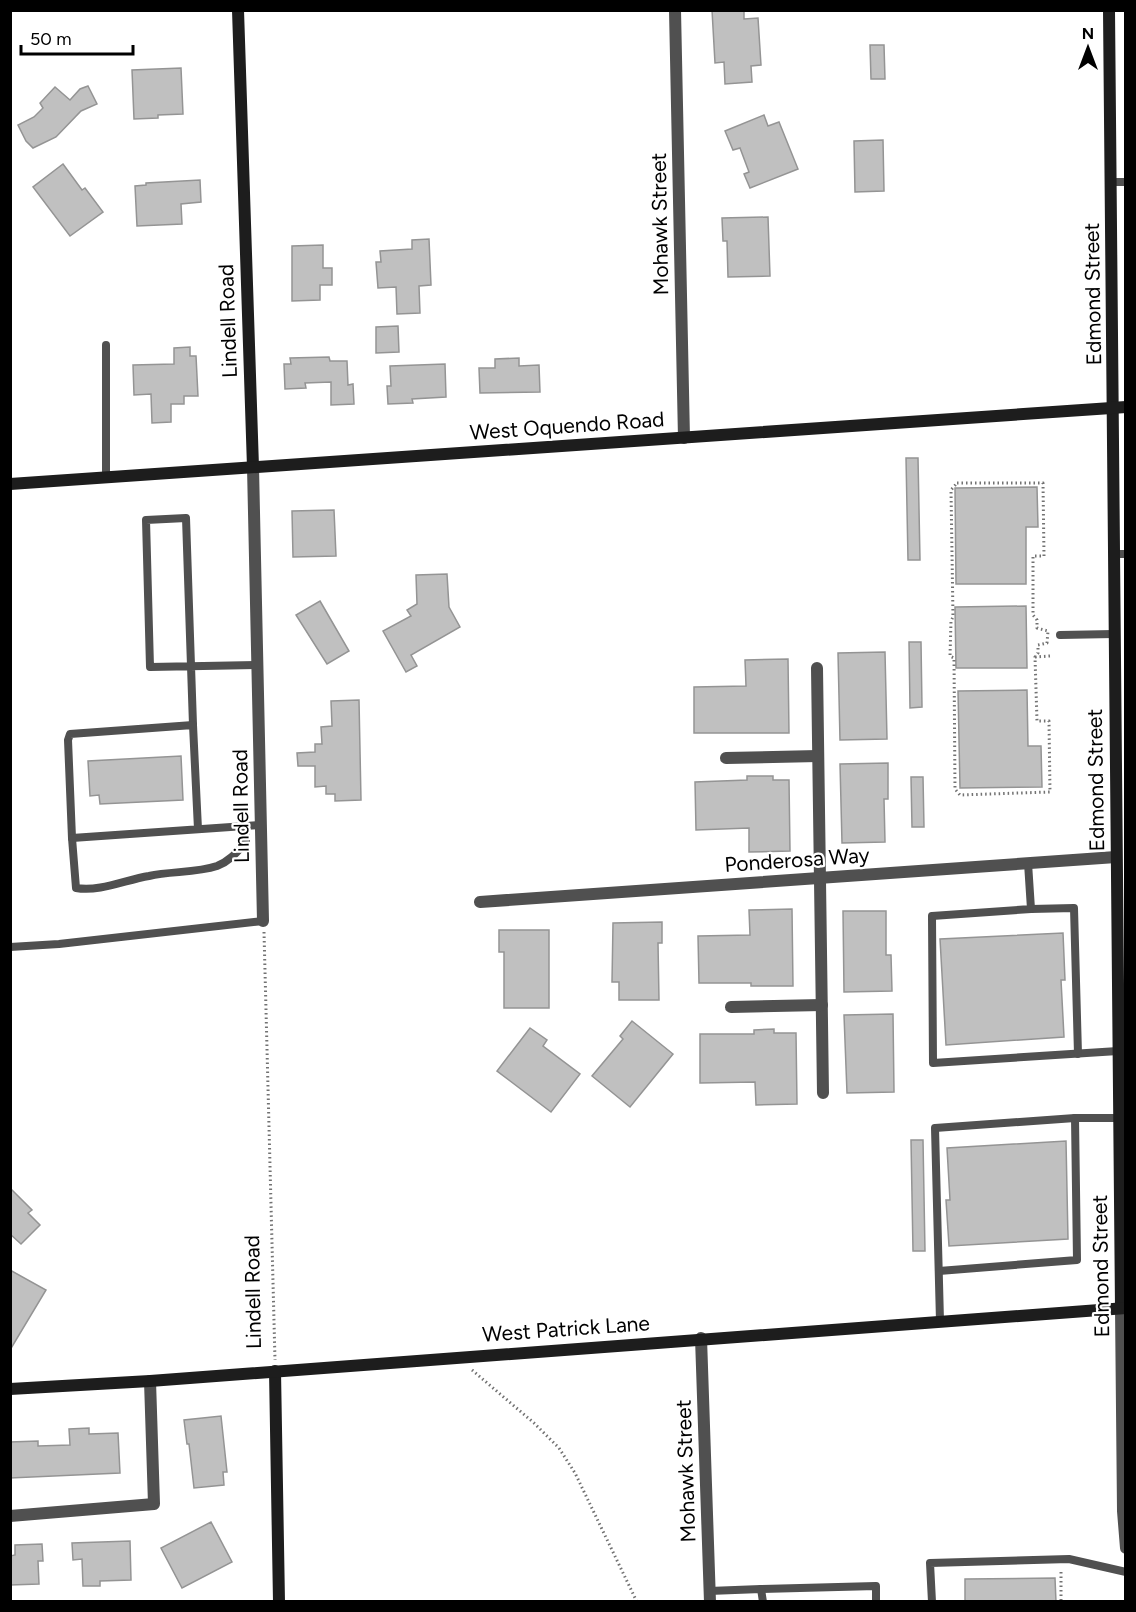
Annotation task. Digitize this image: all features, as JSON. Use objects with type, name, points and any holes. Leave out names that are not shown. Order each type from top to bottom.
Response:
[{"type":"street","name":"Lindell Road","points":[[238,10],[253,466],[263,921]]},
{"type":"street","name":"Mohawk Street","points":[[675,10],[684,438]]},
{"type":"street","name":"Edmond Street","points":[[1109,10],[1111,182],[1119,407],[1119,554],[1114,634],[1120,777],[1118,1051],[1122,1091],[1119,1118],[1125,1548]]},
{"type":"street","name":"West Oquendo Road","points":[[10,484],[1119,407]]},
{"type":"street","points":[[817,668],[823,1093]]},
{"type":"street","points":[[726,758],[818,756]]},
{"type":"street","name":"Ponderosa Way","points":[[480,902],[1028,863],[1119,864]]},
{"type":"street","points":[[731,1007],[822,1005]]},
{"type":"street","name":"West Patrick Lane","points":[[10,1389],[150,1381],[1123,1308]]},
{"type":"street","name":"Mohawk Street","points":[[701,1338],[710,1596]]},
{"type":"street","name":"Lindell Road","points":[[275,1371],[279,1602]]},
{"type":"street","points":[[10,1516],[154,1504],[150,1381]]},
{"type":"lane","points":[[1111,182],[1125,182]]},
{"type":"lane","points":[[106,345],[106,477]]},
{"type":"lane","points":[[198,830],[193,666],[186,518],[146,520],[150,667],[193,666],[257,665]]},
{"type":"lane","points":[[1060,635],[1114,634]]},
{"type":"lane","points":[[193,724],[70,734],[68,740],[76,888],[84,889],[148,876],[217,866],[232,858],[246,842],[245,826]]},
{"type":"lane","points":[[72,838],[261,825]]},
{"type":"lane","points":[[1028,863],[1031,909]]},
{"type":"lane","points":[[1078,1054],[1074,908],[932,916],[933,1063],[1078,1054],[1118,1051]]},
{"type":"lane","points":[[10,948],[263,921]]},
{"type":"lane","points":[[940,1321],[934,1128],[1075,1118],[1119,1118]]},
{"type":"lane","points":[[939,1271],[1077,1260],[1075,1118]]},
{"type":"lane","points":[[932,1602],[930,1563],[1069,1559],[1125,1572]]},
{"type":"lane","points":[[710,1596],[761,1589],[876,1586],[876,1602]]},
{"type":"lane","points":[[761,1589],[763,1602]]},
{"type":"path","points":[[957,483],[1043,483],[1044,556],[1032,556],[1033,615],[1037,620],[1037,628],[1048,631],[1047,643],[1038,645],[1038,653],[1035,657],[1037,721],[1049,721],[1050,792],[960,795],[955,789],[954,658],[950,656],[953,616],[951,490],[957,483]]},
{"type":"path","points":[[1035,657],[1050,656]]},
{"type":"path","name":"Lindell Road","points":[[263,921],[275,1371]]},
{"type":"path","points":[[457,1357],[534,1423],[559,1448],[575,1473],[637,1602]]},
{"type":"path","points":[[1061,1572],[1061,1602]]},
{"type":"building","points":[[712,10],[744,10],[744,19],[758,18],[761,65],[751,66],[752,82],[725,84],[724,62],[715,63]]},
{"type":"building","points":[[870,45],[884,45],[885,79],[871,79]]},
{"type":"building","points":[[181,68],[183,114],[134,119],[132,70]]},
{"type":"building","points":[[88,86],[97,104],[81,111],[56,137],[33,148],[26,141],[18,125],[34,117],[43,108],[40,103],[55,87],[70,100],[80,89]]},
{"type":"building","points":[[764,115],[768,126],[779,122],[798,169],[750,188],[744,174],[749,172],[740,148],[733,150],[725,131]]},
{"type":"building","points":[[883,140],[884,191],[855,192],[854,141]]},
{"type":"building","points":[[63,164],[82,190],[85,188],[103,212],[70,236],[33,187]]},
{"type":"building","points":[[200,180],[201,202],[181,204],[182,224],[137,226],[135,186],[146,185],[146,183]]},
{"type":"building","points":[[768,217],[770,276],[728,277],[727,241],[723,241],[722,218]]},
{"type":"building","points":[[429,239],[431,285],[419,286],[420,313],[397,314],[396,287],[378,288],[376,262],[381,262],[380,251],[412,249],[412,240]]},
{"type":"building","points":[[323,245],[323,268],[332,268],[332,285],[320,285],[320,300],[292,301],[292,246]]},
{"type":"building","points":[[398,326],[399,352],[376,353],[376,327]]},
{"type":"building","points":[[190,347],[190,356],[196,356],[198,396],[184,396],[184,404],[171,404],[171,422],[152,423],[151,394],[134,395],[133,365],[174,364],[174,348]]},
{"type":"building","points":[[329,357],[330,361],[347,361],[348,385],[353,384],[354,404],[331,405],[331,382],[305,383],[306,388],[285,389],[284,364],[291,364],[290,358]]},
{"type":"building","points":[[519,358],[519,366],[539,365],[540,392],[480,393],[479,368],[495,368],[495,359]]},
{"type":"building","points":[[445,364],[446,397],[412,399],[413,403],[388,404],[387,386],[391,386],[390,366]]},
{"type":"building","points":[[906,458],[918,458],[920,560],[908,560]]},
{"type":"building","points":[[1037,487],[1038,527],[1026,527],[1026,584],[956,584],[955,488]]},
{"type":"building","points":[[334,510],[336,556],[293,557],[292,511]]},
{"type":"building","points":[[447,574],[449,607],[460,627],[411,655],[417,666],[406,672],[383,631],[411,616],[407,610],[417,604],[416,575]]},
{"type":"building","points":[[320,601],[349,651],[327,664],[296,615]]},
{"type":"building","points":[[1026,606],[1027,668],[956,668],[955,607]]},
{"type":"building","points":[[909,642],[921,642],[922,707],[910,708]]},
{"type":"building","points":[[885,652],[887,739],[840,740],[838,653]]},
{"type":"building","points":[[788,659],[789,733],[694,733],[694,687],[746,686],[745,660]]},
{"type":"building","points":[[1027,690],[1028,746],[1041,746],[1042,787],[960,788],[958,691]]},
{"type":"building","points":[[359,700],[361,800],[335,801],[335,794],[326,794],[326,786],[315,787],[315,766],[298,766],[297,753],[315,752],[315,744],[322,744],[321,727],[332,726],[331,701]]},
{"type":"building","points":[[181,756],[183,800],[100,804],[99,795],[90,796],[88,761]]},
{"type":"building","points":[[888,763],[888,799],[884,799],[885,842],[842,843],[840,764]]},
{"type":"building","points":[[747,776],[773,776],[773,780],[789,780],[790,851],[749,852],[749,828],[696,830],[695,782],[747,780]]},
{"type":"building","points":[[911,777],[923,777],[924,827],[912,827]]},
{"type":"building","points":[[792,909],[793,986],[699,983],[698,936],[750,935],[749,910]]},
{"type":"building","points":[[843,911],[886,911],[886,955],[891,955],[892,991],[844,992]]},
{"type":"building","points":[[662,922],[662,943],[658,943],[659,1000],[619,1000],[619,982],[612,982],[613,923]]},
{"type":"building","points":[[499,930],[549,930],[549,1008],[504,1008],[504,952],[499,952]]},
{"type":"building","points":[[1063,933],[1065,980],[1061,980],[1064,1037],[946,1045],[940,939]]},
{"type":"building","points":[[893,1014],[894,1092],[847,1093],[844,1015]]},
{"type":"building","points":[[632,1021],[673,1054],[630,1107],[592,1076],[623,1039],[620,1036]]},
{"type":"building","points":[[530,1028],[547,1040],[543,1046],[580,1074],[551,1112],[497,1071]]},
{"type":"building","points":[[774,1029],[774,1033],[796,1033],[797,1104],[756,1105],[755,1082],[700,1083],[700,1034],[754,1034],[754,1030]]},
{"type":"building","points":[[911,1140],[923,1140],[925,1251],[913,1251]]},
{"type":"building","points":[[1066,1141],[1068,1239],[949,1246],[946,1200],[950,1200],[947,1148]]},
{"type":"building","points":[[10,1188],[32,1210],[28,1213],[40,1225],[21,1244],[10,1234]]},
{"type":"building","points":[[10,1270],[46,1290],[10,1350]]},
{"type":"building","points":[[221,1416],[227,1472],[223,1472],[224,1485],[194,1488],[184,1420]]},
{"type":"building","points":[[89,1428],[89,1434],[118,1433],[120,1473],[10,1478],[10,1442],[38,1441],[38,1446],[70,1445],[69,1429]]},
{"type":"building","points":[[211,1522],[232,1562],[182,1588],[161,1548]]},
{"type":"building","points":[[130,1541],[131,1580],[100,1581],[100,1586],[83,1586],[82,1559],[73,1560],[72,1543]]},
{"type":"building","points":[[42,1544],[43,1561],[38,1561],[39,1584],[10,1585],[10,1556],[15,1555],[15,1545]]},
{"type":"building","points":[[1055,1578],[1056,1602],[965,1602],[965,1579]]}]
